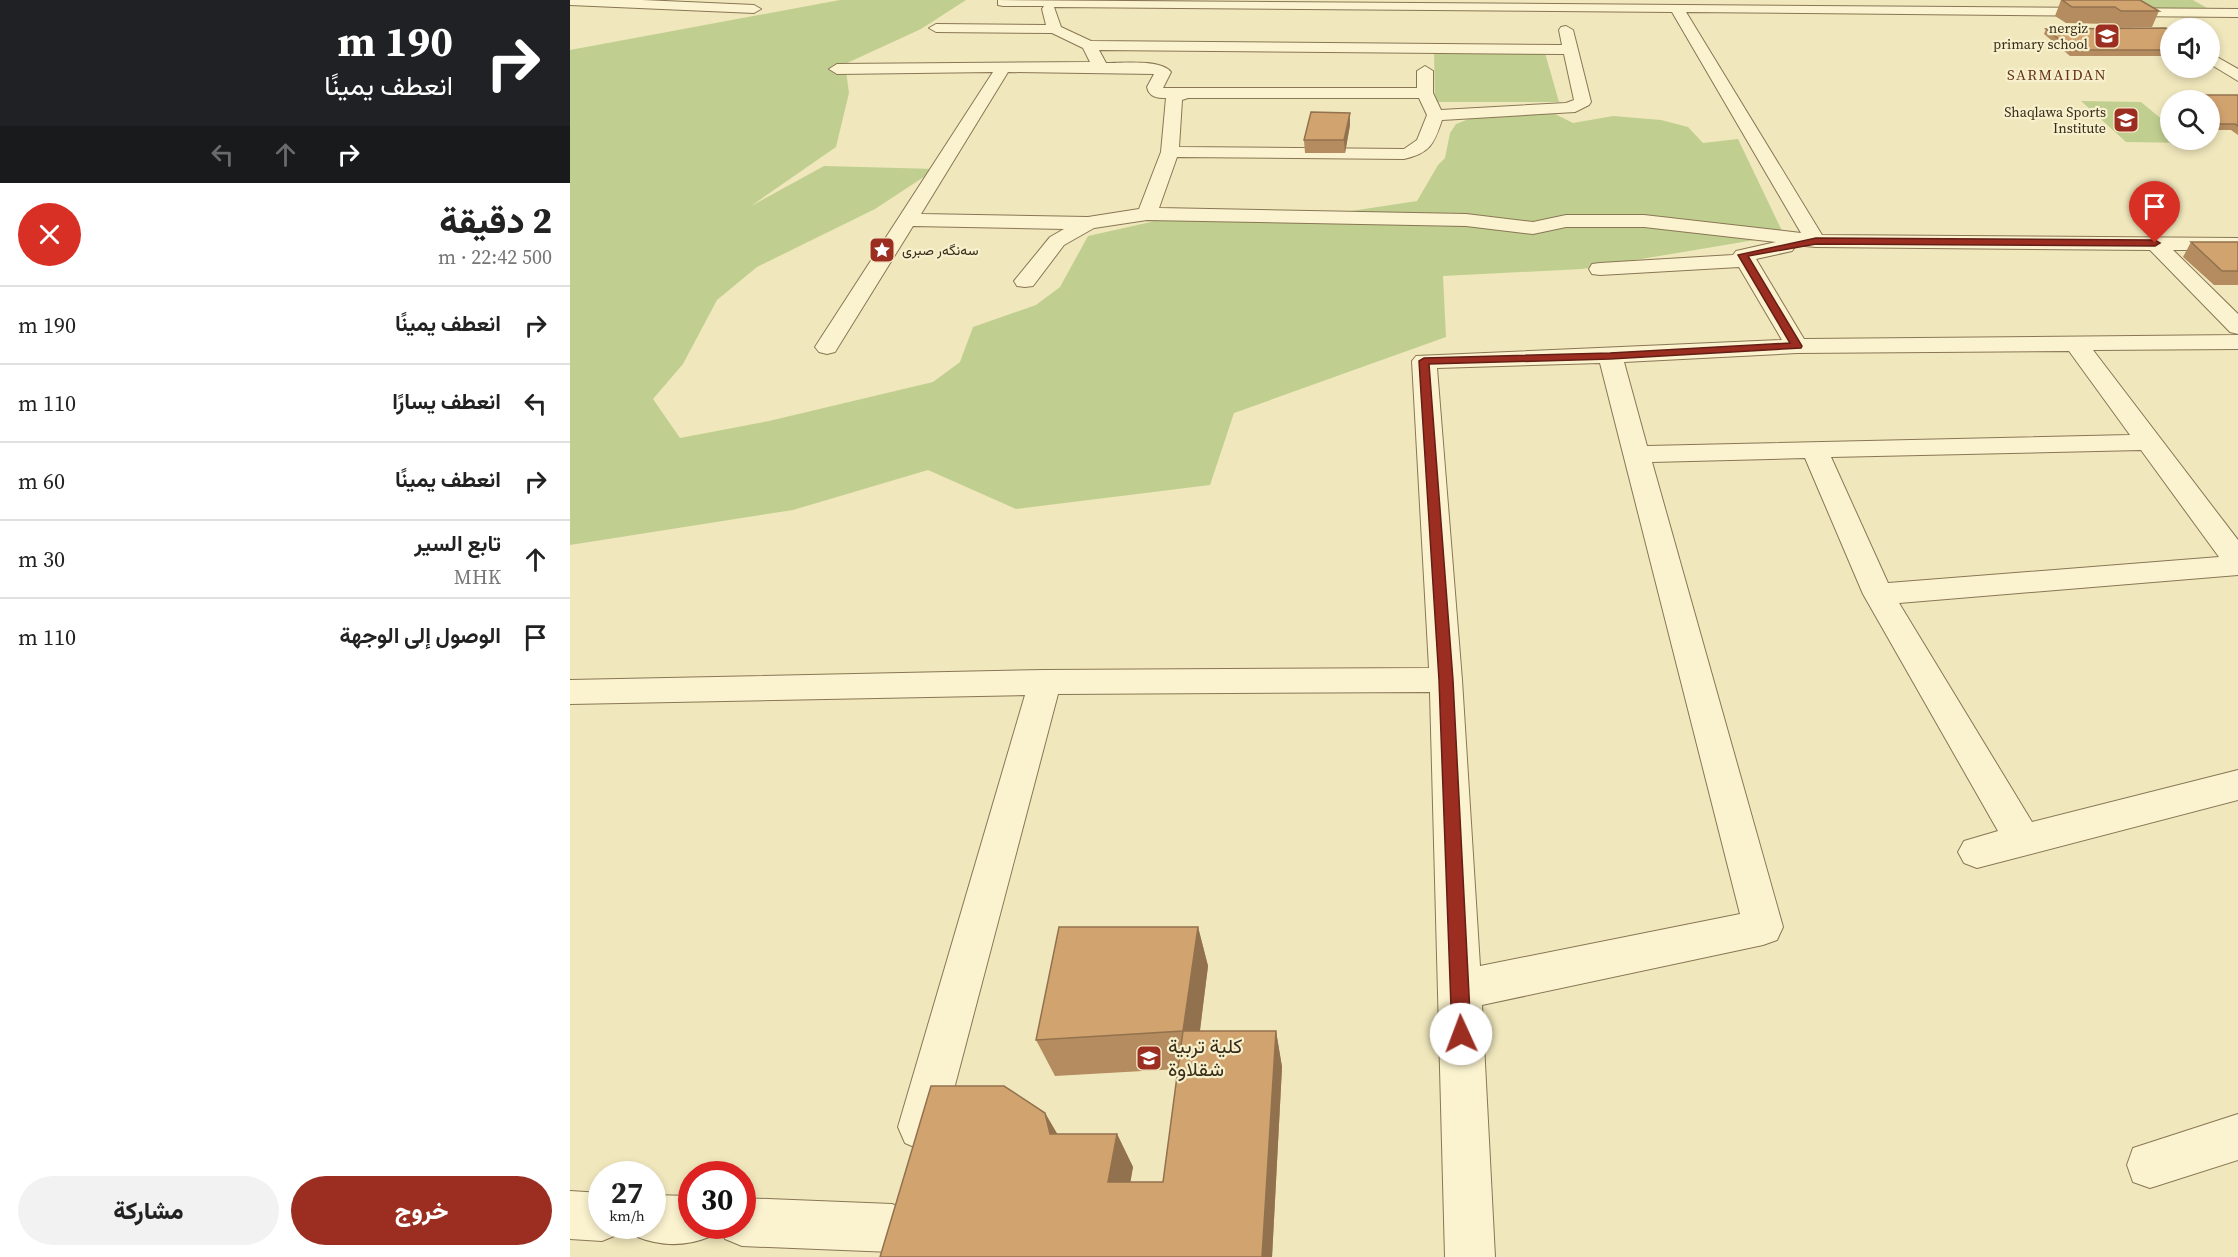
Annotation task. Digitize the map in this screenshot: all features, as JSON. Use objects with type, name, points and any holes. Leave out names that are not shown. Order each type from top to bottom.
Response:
[{"type":"street","points":[[2199,0],[2238,25]]},
{"type":"street","points":[[574,1],[754,9]]},
{"type":"street","points":[[1003,2],[1327,3],[1347,12],[1637,4],[1677,9],[1721,4],[2137,8],[2238,13]]},
{"type":"street","points":[[1047,2],[1054,29]]},
{"type":"street","points":[[1435,115],[1569,108],[1583,102],[1569,51],[1561,7]]},
{"type":"street","points":[[2137,8],[2160,27]]},
{"type":"street","points":[[1677,9],[1816,241]]},
{"type":"street","points":[[936,28],[1054,29],[1089,45],[1339,43],[1426,49],[1569,51]]},
{"type":"street","points":[[1089,45],[1100,67],[1095,67]]},
{"type":"street","points":[[1170,152],[1404,154],[1417,152],[1424,146],[1435,115],[1425,93],[1426,49]]},
{"type":"street","points":[[2220,64],[2238,76]]},
{"type":"street","points":[[827,347],[1004,67]]},
{"type":"street","points":[[837,69],[1095,67],[1158,69],[1162,72],[1155,87],[1156,91],[1425,93]]},
{"type":"street","points":[[1148,214],[1170,152],[1174,98],[1184,93]]},
{"type":"street","points":[[907,220],[1088,223],[1148,214],[1466,220],[1533,228],[1566,221],[1644,221],[1816,241],[2238,244]]},
{"type":"street","points":[[1025,281],[1057,241],[1088,223]]},
{"type":"street","points":[[1797,346],[1743,255],[1816,241]]},
{"type":"street","points":[[2155,243],[2238,327]]},
{"type":"street","points":[[1600,269],[1746,260]]},
{"type":"street","points":[[1470,1257],[1446,680],[1424,361],[1610,356],[1797,346],[2238,342]]},
{"type":"street","points":[[2075,343],[2238,563]]},
{"type":"street","points":[[1460,990],[1763,927],[1610,356]]},
{"type":"street","points":[[1636,454],[2150,442]]},
{"type":"street","points":[[1814,449],[1878,594],[2023,840]]},
{"type":"street","points":[[1878,594],[2238,563]]},
{"type":"street","points":[[570,692],[1045,682],[1446,680]]},
{"type":"street","points":[[756,1221],[897,1210],[1045,682]]},
{"type":"street","points":[[1977,852],[2238,785]]},
{"type":"street","points":[[2150,1165],[2238,1137]]},
{"type":"street","points":[[570,1215],[588,1216]]},
{"type":"green space","points":[[840,0],[966,0],[921,29],[845,64],[849,93],[836,147],[751,206],[824,166],[936,169],[875,209],[757,267],[717,300],[683,364],[653,399],[680,438],[769,421],[933,382],[960,362],[973,327],[1036,305],[1060,287],[1088,236],[1173,217],[1351,211],[1417,201],[1438,165],[1445,158],[1450,133],[1456,124],[1474,117],[1549,111],[1573,123],[1613,116],[1661,120],[1688,127],[1703,143],[1738,139],[1784,235],[1582,269],[1443,276],[1446,337],[1234,413],[1210,485],[1016,509],[928,470],[793,510],[570,545],[570,50]]},
{"type":"green space","points":[[2134,0],[2193,0],[2207,8],[2145,8]]},
{"type":"green space","points":[[1434,52],[1545,53],[1559,102],[1435,102]]},
{"type":"green space","points":[[2081,101],[2141,102],[2160,118],[2160,143],[2126,142]]},
{"type":"building","points":[[2062,0],[2140,0],[2159,11],[2121,11],[2115,7],[2072,7]]},
{"type":"building","points":[[2160,28],[2160,50],[2073,50],[2046,29]]},
{"type":"building","points":[[2220,95],[2238,95],[2238,126],[2220,124]]},
{"type":"building","points":[[1311,112],[1350,113],[1344,140],[1304,140]]},
{"type":"building","points":[[2191,242],[2238,242],[2238,271],[2222,271]]},
{"type":"building","points":[[1059,927],[1198,927],[1183,1031],[1036,1040]]},
{"type":"building","points":[[1183,1031],[1276,1031],[1262,1257],[880,1257],[931,1086],[1004,1086],[1045,1113],[1050,1134],[1117,1134],[1108,1182],[1163,1182]]},
{"type":"place","name":"nergiz primary school","points":[[2107,36]]},
{"type":"place","name":"Shaqlawa Sports Institute","points":[[2126,120]]},
{"type":"place","name":"سەنگەر صبری","points":[[882,250]]},
{"type":"place","name":"كلية تربية شقلاوة","points":[[1149,1058]]},
{"type":"district","name":"SARMAIDAN","points":[[2057,74]]},
{"type":"route","points":[[1461,1034],[1446,680],[1424,361],[1610,356],[1797,346],[1743,255],[1816,241],[2155,243]]}]
